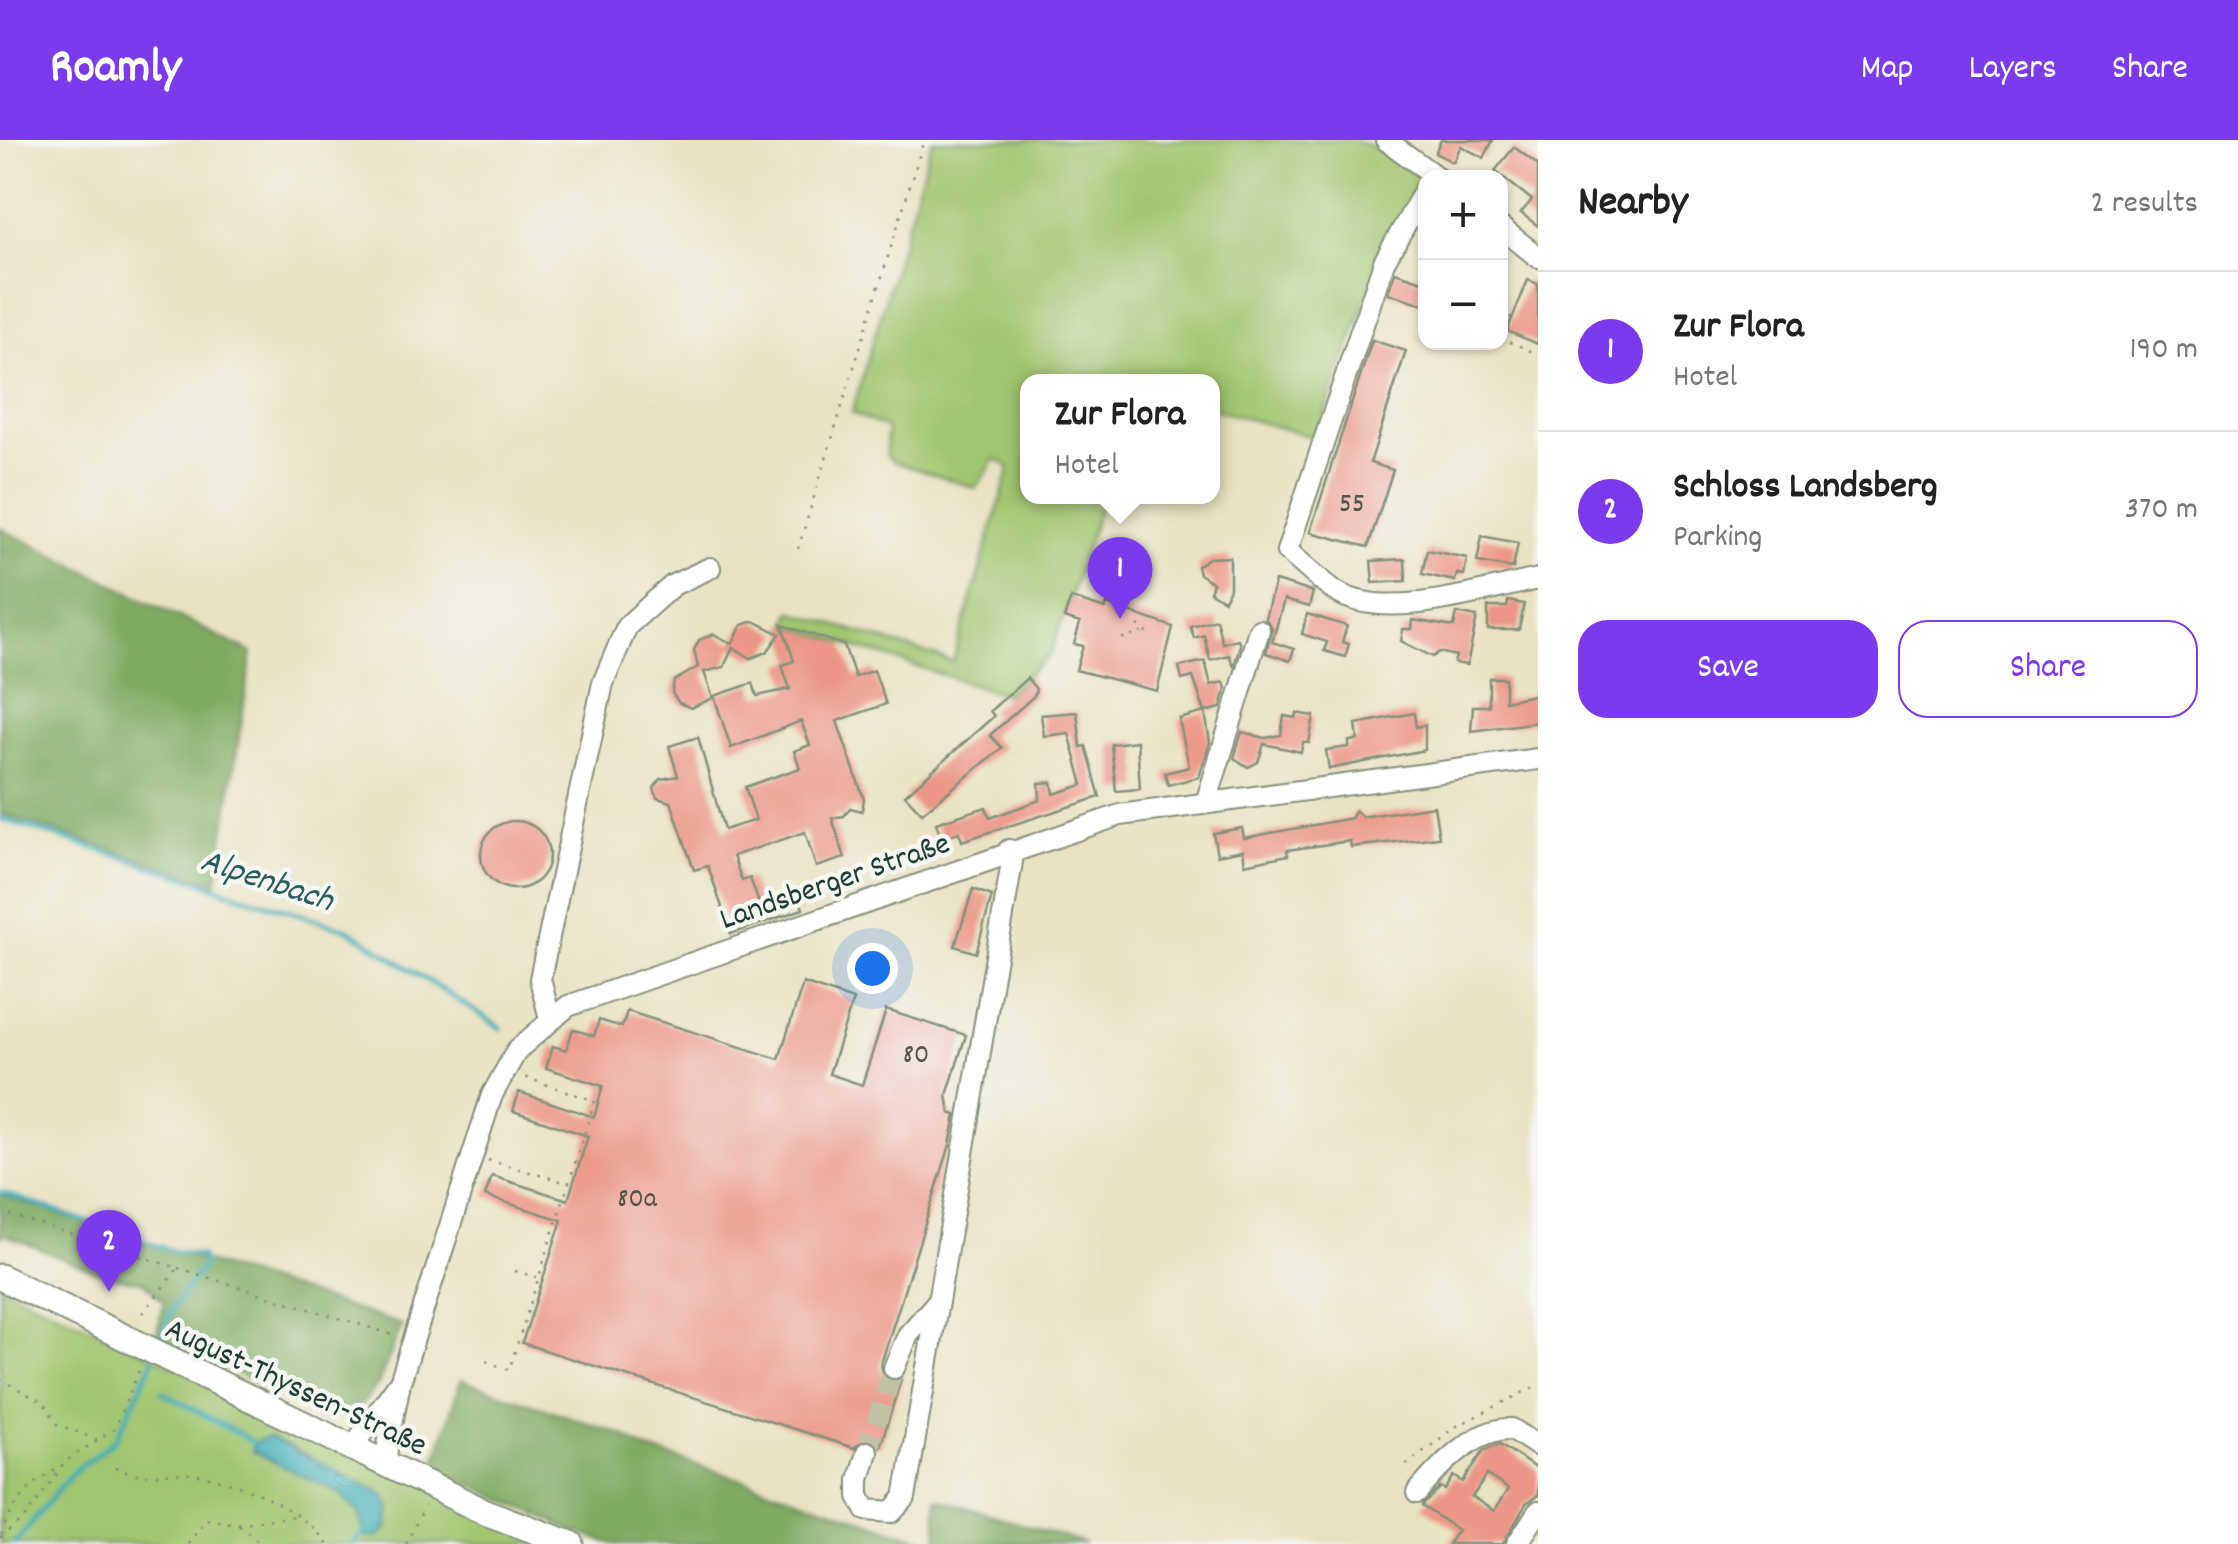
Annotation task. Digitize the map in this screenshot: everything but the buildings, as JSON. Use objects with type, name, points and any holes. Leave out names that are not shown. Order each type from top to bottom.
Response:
[{"type":"main road","name":"August-Thyssen-Straße","points":[[0,1276],[485,1512],[570,1544]]},
{"type":"street","points":[[1386,140],[1417,149]]},
{"type":"street","points":[[1418,203],[1384,262],[1287,551],[1336,592],[1352,599],[1398,606],[1538,579]]},
{"type":"street","points":[[1508,233],[1538,256]]},
{"type":"street","points":[[550,1019],[540,979],[603,683],[627,626],[673,584],[710,568]]},
{"type":"street","points":[[1206,803],[1259,630]]},
{"type":"street","name":"Landsberger Straße","points":[[385,1462],[400,1382],[503,1070],[550,1019],[605,990],[1008,850],[1120,816],[1538,759]]},
{"type":"street","points":[[868,1452],[859,1496],[866,1510],[892,1512],[905,1498],[1012,862],[1008,850]]},
{"type":"street","points":[[894,1368],[908,1335],[938,1301]]},
{"type":"street","name":"Landsberger Straße","points":[[354,1447],[400,1382]]},
{"type":"street","points":[[1417,1493],[1436,1471],[1488,1433],[1512,1429],[1538,1446]]},
{"type":"street","points":[[1517,1544],[1538,1512]]},
{"type":"path","points":[[798,550],[924,140]]},
{"type":"path","points":[[1510,316],[1503,339],[1538,354]]},
{"type":"path","points":[[1122,638],[1128,639],[1136,632],[1149,634],[1136,624]]},
{"type":"path","points":[[486,1362],[509,1370],[595,1101],[503,1070]]},
{"type":"path","points":[[472,1155],[568,1184]]},
{"type":"path","points":[[0,1212],[413,1340]]},
{"type":"path","points":[[143,1314],[178,1268]]},
{"type":"path","points":[[514,1272],[538,1277]]},
{"type":"path","points":[[0,1537],[8,1516],[34,1480],[100,1442],[114,1429],[147,1350]]},
{"type":"path","points":[[0,1379],[44,1403],[58,1424],[100,1442]]},
{"type":"path","points":[[0,1537],[26,1517],[60,1467]]},
{"type":"path","points":[[115,1468],[149,1478],[190,1474],[234,1484],[314,1526],[327,1544]]},
{"type":"path","points":[[406,1544],[434,1486]]},
{"type":"path","points":[[188,1544],[206,1519],[237,1524],[296,1516]]},
{"type":"path","points":[[237,1524],[262,1544]]},
{"type":"green space","points":[[932,140],[1355,140],[1384,151],[1418,177],[1418,185],[1380,261],[1316,438],[1220,411],[1220,374],[1020,374],[1020,504],[1101,504],[1051,654],[1006,695],[787,625],[791,611],[953,662],[1010,467],[995,459],[976,488],[893,462],[886,455],[887,428],[852,413]]},
{"type":"green space","points":[[0,528],[252,653],[216,884],[0,813]]},
{"type":"green space","points":[[0,1195],[402,1325],[378,1384],[361,1405],[324,1414],[156,1337],[164,1302],[143,1281],[110,1276],[6,1235],[0,1237]]},
{"type":"green space","points":[[0,1286],[560,1544],[0,1544]]},
{"type":"green space","points":[[461,1380],[623,1435],[644,1448],[937,1544],[614,1544],[577,1533],[433,1468]]},
{"type":"green space","points":[[936,1498],[1085,1544],[938,1544]]},
{"type":"water","points":[[269,1438],[383,1493],[391,1509],[388,1528],[377,1537],[365,1537],[359,1513],[340,1493],[252,1452],[253,1442]]},
{"type":"waterway","name":"Alpenbach","points":[[0,818],[349,930],[501,1028]]},
{"type":"waterway","points":[[0,1192],[173,1251],[201,1256],[204,1264],[169,1314],[161,1344]]},
{"type":"waterway","points":[[14,1544],[72,1473],[116,1439],[154,1359]]},
{"type":"waterway","points":[[162,1392],[253,1442]]},
{"type":"waterway","points":[[353,1544],[363,1533]]},
{"type":"tunnel","points":[[867,1452],[894,1368]]},
{"type":"place","name":"Zur Flora","points":[[1120,619]]},
{"type":"place","name":"Schloss Landsberg","points":[[109,1292]]}]
